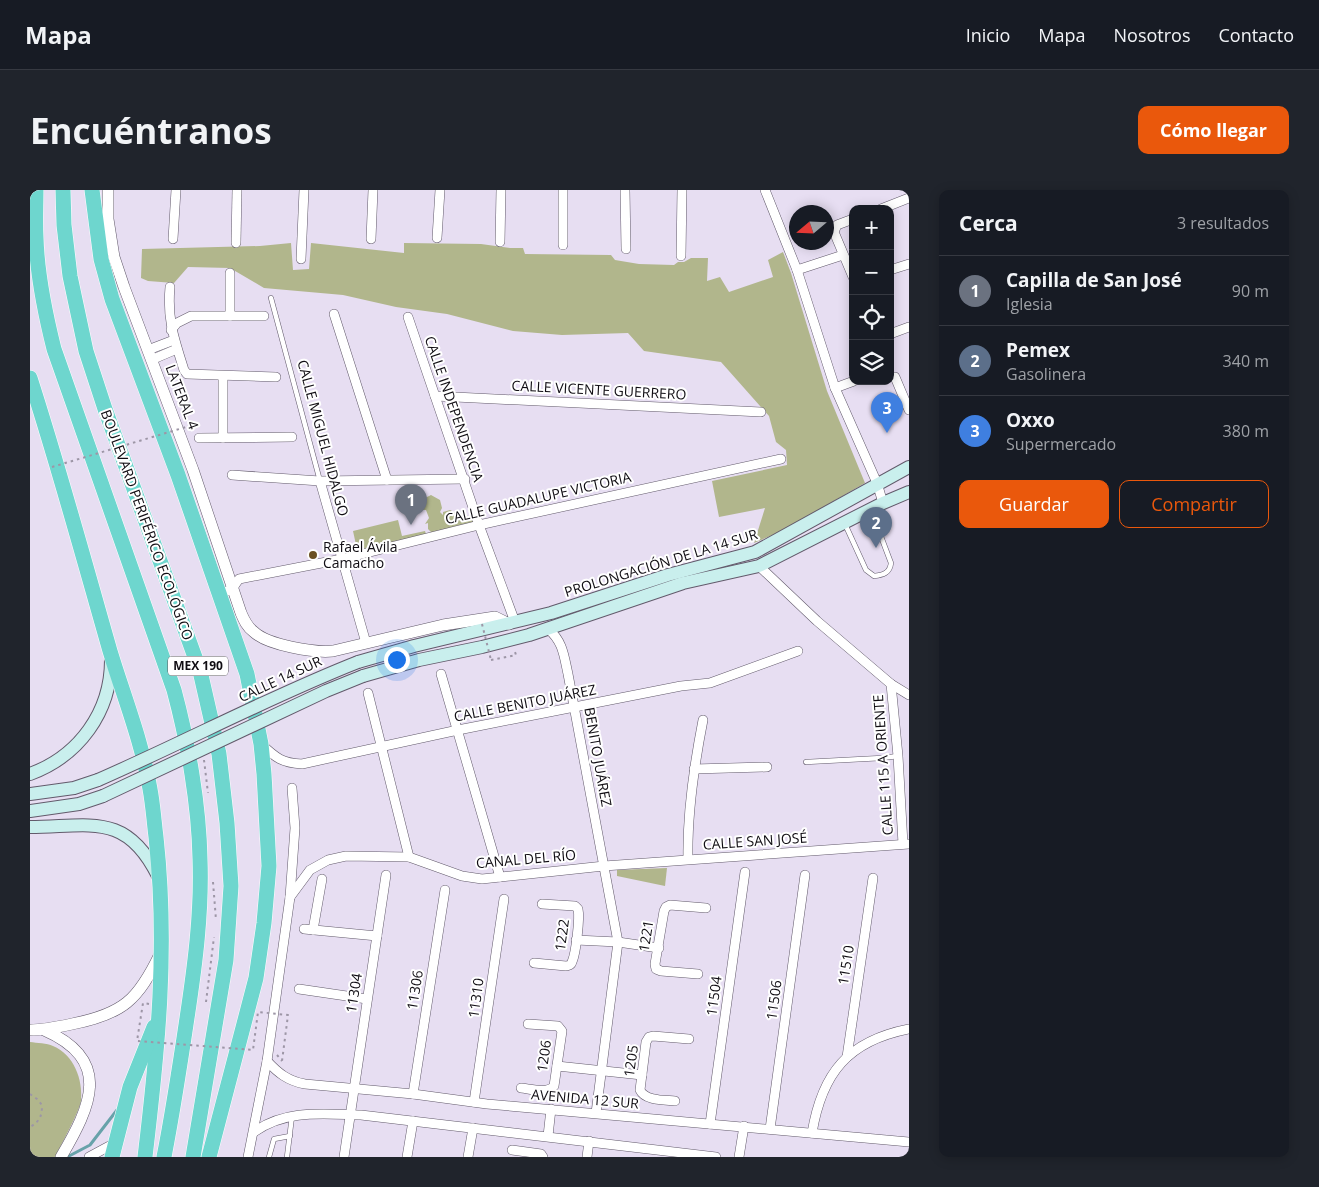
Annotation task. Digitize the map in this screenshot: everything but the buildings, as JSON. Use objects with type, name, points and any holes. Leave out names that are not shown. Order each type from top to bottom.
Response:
[{"type":"highway","name":"BOULEVARD PERIFÉRICO ECOLÓGICO","points":[[36,190],[36,238],[39,275],[54,349],[174,690],[181,715],[194,787],[200,858],[199,915],[194,968],[175,1099],[164,1157]]},
{"type":"highway","name":"BOULEVARD PERIFÉRICO ECOLÓGICO","points":[[63,190],[64,225],[70,276],[86,350],[105,410],[200,671],[219,754],[227,823],[230,886],[226,960],[193,1157]]},
{"type":"highway","points":[[92,190],[101,259],[112,299],[178,475],[225,592],[246,674],[261,744],[269,866],[264,923],[256,978],[209,1157]]},
{"type":"highway","points":[[30,378],[53,448],[111,653],[137,735],[150,790],[161,883],[162,950],[155,1008],[146,1157]]},
{"type":"highway","points":[[114,1150],[130,1087],[155,1008]]},
{"type":"main road","name":"PROLONGACIÓN DE LA 14 SUR","points":[[552,613],[668,575],[755,552],[909,467]]},
{"type":"main road","name":"PROLONGACIÓN DE LA 14 SUR","points":[[548,629],[683,584],[759,566],[883,503],[909,492]]},
{"type":"main road","name":"CALLE 14 SUR","points":[[30,794],[74,788],[98,780],[162,752],[320,676],[358,662],[480,628],[512,623],[552,613]]},
{"type":"main road","points":[[30,811],[79,804],[103,796],[326,691],[363,676],[419,660],[482,648],[548,629]]},
{"type":"main road","points":[[30,774],[61,758],[88,731],[103,704],[111,675],[111,653]]},
{"type":"main road","points":[[30,827],[87,825],[104,826],[114,830],[134,843],[150,862],[161,883]]},
{"type":"street","name":"LATERAL 4","points":[[108,190],[108,219],[114,257],[193,470],[225,592],[252,631],[258,636],[310,651],[333,651],[444,625],[495,617],[512,623]]},
{"type":"street","points":[[173,239],[176,190]]},
{"type":"street","points":[[236,243],[237,190]]},
{"type":"street","points":[[301,260],[304,190]]},
{"type":"street","points":[[371,239],[373,190]]},
{"type":"street","points":[[437,238],[440,190]]},
{"type":"street","points":[[500,242],[501,190]]},
{"type":"street","points":[[563,190],[563,246]]},
{"type":"street","points":[[625,190],[626,249]]},
{"type":"street","points":[[681,256],[682,190]]},
{"type":"street","points":[[765,190],[797,270],[835,388],[877,484],[883,503]]},
{"type":"street","points":[[891,205],[909,198]]},
{"type":"street","points":[[849,220],[836,225],[834,228],[849,268]]},
{"type":"street","points":[[797,270],[843,254]]},
{"type":"street","points":[[894,269],[909,264]]},
{"type":"street","points":[[230,273],[230,316]]},
{"type":"street","points":[[170,287],[168,309],[171,330],[187,374],[276,377]]},
{"type":"street","points":[[334,314],[387,480]]},
{"type":"street","points":[[171,330],[177,323],[191,316],[264,316]]},
{"type":"street","name":"CALLE INDEPENDENCIA","points":[[408,317],[465,479],[512,623]]},
{"type":"street","points":[[894,333],[909,327]]},
{"type":"street","points":[[150,355],[174,340]]},
{"type":"street","points":[[150,355],[177,349]]},
{"type":"street","points":[[223,376],[223,438]]},
{"type":"street","points":[[895,377],[909,410]]},
{"type":"street","points":[[835,388],[849,383]]},
{"type":"street","name":"CALLE VICENTE GUERRERO","points":[[435,396],[762,412]]},
{"type":"street","points":[[199,438],[292,437]]},
{"type":"street","name":"CALLE GUADALUPE VICTORIA","points":[[225,592],[239,580],[342,560],[479,525],[781,459]]},
{"type":"street","points":[[178,475],[193,470]]},
{"type":"street","points":[[232,475],[320,481],[465,479]]},
{"type":"street","name":"CALLE MIGUEL HIDALGO","points":[[320,481],[366,643]]},
{"type":"street","points":[[759,566],[817,621],[891,684],[908,693]]},
{"type":"street","name":"BENITO JUÁREZ","points":[[548,629],[561,644],[575,708],[618,942],[596,1113]]},
{"type":"street","name":"CALLE BENITO JUÁREZ","points":[[261,744],[277,758],[288,763],[302,764],[458,730],[681,686],[710,683],[798,651]]},
{"type":"street","points":[[441,674],[500,877]]},
{"type":"street","name":"CALLE 115 A ORIENTE","points":[[891,684],[906,844]]},
{"type":"street","points":[[368,693],[409,857]]},
{"type":"street","points":[[688,859],[689,816],[694,769],[703,720]]},
{"type":"street","points":[[694,769],[767,767]]},
{"type":"street","points":[[248,1157],[266,1062],[290,897],[295,828],[292,788]]},
{"type":"street","name":"CALLE SAN JOSÉ","points":[[604,866],[906,844]]},
{"type":"street","name":"CANAL DEL RÍO","points":[[290,897],[310,870],[328,860],[346,856],[409,857],[470,878],[500,877],[604,866]]},
{"type":"street","name":"11504","points":[[710,1124],[745,872]]},
{"type":"street","name":"11304","points":[[344,1157],[386,875]]},
{"type":"street","name":"11506","points":[[770,1129],[805,875]]},
{"type":"street","name":"11510","points":[[847,1057],[873,878]]},
{"type":"street","points":[[322,879],[308,930],[377,936]]},
{"type":"street","name":"11306","points":[[413,1094],[445,890]]},
{"type":"street","name":"11310","points":[[474,1102],[504,899]]},
{"type":"street","name":"1222","points":[[534,963],[570,965],[573,961],[576,940],[578,909],[575,906],[542,904]]},
{"type":"street","name":"1221","points":[[698,974],[661,971],[656,969],[655,964],[666,907],[670,905],[706,908]]},
{"type":"street","points":[[576,940],[618,942],[659,948]]},
{"type":"street","points":[[30,1030],[44,1030],[92,1020],[117,1011],[138,992],[151,974],[162,950]]},
{"type":"street","points":[[299,989],[367,998]]},
{"type":"street","name":"1206","points":[[521,1088],[551,1089],[554,1086],[562,1031],[558,1026],[528,1024]]},
{"type":"street","points":[[812,1133],[816,1109],[823,1089],[832,1074],[847,1057],[860,1046],[876,1038],[892,1032],[909,1029]]},
{"type":"street","points":[[44,1030],[63,1040],[72,1048],[82,1060],[90,1079],[90,1092],[86,1108],[62,1157]]},
{"type":"street","name":"1205","points":[[675,1101],[647,1097],[640,1090],[646,1042],[649,1037],[654,1036],[689,1039]]},
{"type":"street","name":"AVENIDA 12 SUR","points":[[266,1062],[279,1074],[294,1082],[413,1094],[487,1104],[909,1142]]},
{"type":"street","points":[[556,1066],[642,1075]]},
{"type":"street","points":[[548,1136],[551,1109]]},
{"type":"street","points":[[254,1132],[272,1121],[292,1116],[349,1115],[548,1136],[710,1157]]},
{"type":"street","points":[[407,1157],[412,1121]]},
{"type":"street","points":[[739,1157],[744,1126]]},
{"type":"street","points":[[468,1157],[472,1128]]},
{"type":"street","points":[[587,1157],[589,1141]]},
{"type":"street","points":[[89,1157],[114,1150]]},
{"type":"street","points":[[512,1150],[540,1154],[543,1157]]},
{"type":"lane","name":"CALLE MIGUEL HIDALGO","points":[[271,298],[320,481]]},
{"type":"lane","points":[[844,523],[866,570],[874,576],[886,573],[891,563],[871,510]]},
{"type":"lane","points":[[806,762],[898,756]]},
{"type":"lane","points":[[287,1157],[292,1116]]},
{"type":"lane","points":[[269,1157],[274,1139],[290,1136]]},
{"type":"path","points":[[52,467],[186,427]]},
{"type":"path","points":[[480,628],[491,660],[516,655]]},
{"type":"path","points":[[155,1008],[143,1003],[136,1041],[253,1050],[258,1012],[288,1015],[282,1061]]},
{"type":"path","points":[[30,1094],[37,1098],[42,1105],[38,1123],[30,1126]]},
{"type":"green space","points":[[291,243],[293,270],[309,269],[311,243],[404,253],[404,243],[481,244],[523,248],[525,254],[611,255],[615,260],[639,264],[674,265],[691,258],[708,258],[707,281],[720,277],[729,292],[773,277],[768,260],[783,252],[827,391],[865,483],[784,530],[754,543],[765,508],[719,517],[712,481],[787,465],[786,450],[776,442],[769,416],[721,362],[644,351],[628,333],[562,335],[513,331],[447,314],[396,307],[343,295],[264,288],[230,268],[188,267],[174,283],[148,281],[141,278],[142,249],[260,246]]},
{"type":"green space","points":[[431,495],[440,500],[442,508],[440,512],[443,515],[443,512],[450,510],[471,517],[475,523],[433,534],[428,529],[428,523],[425,524],[429,518],[426,510],[423,510],[421,507],[425,498]]},
{"type":"green space","points":[[398,520],[402,536],[425,531],[426,534],[358,554],[353,531]]},
{"type":"green space","points":[[667,868],[665,886],[617,876],[617,870]]},
{"type":"green space","points":[[30,1042],[48,1044],[60,1050],[67,1055],[79,1076],[80,1106],[55,1157],[30,1157]]},
{"type":"waterway","points":[[69,1156],[90,1145],[117,1110]]},
{"type":"place","name":"Oxxo","points":[[887,433]]},
{"type":"place","name":"Capilla de San José","points":[[411,525]]},
{"type":"place","name":"Pemex","points":[[876,548]]},
{"type":"place","name":"Rafael Ávila Camacho","points":[[313,555]]}]
